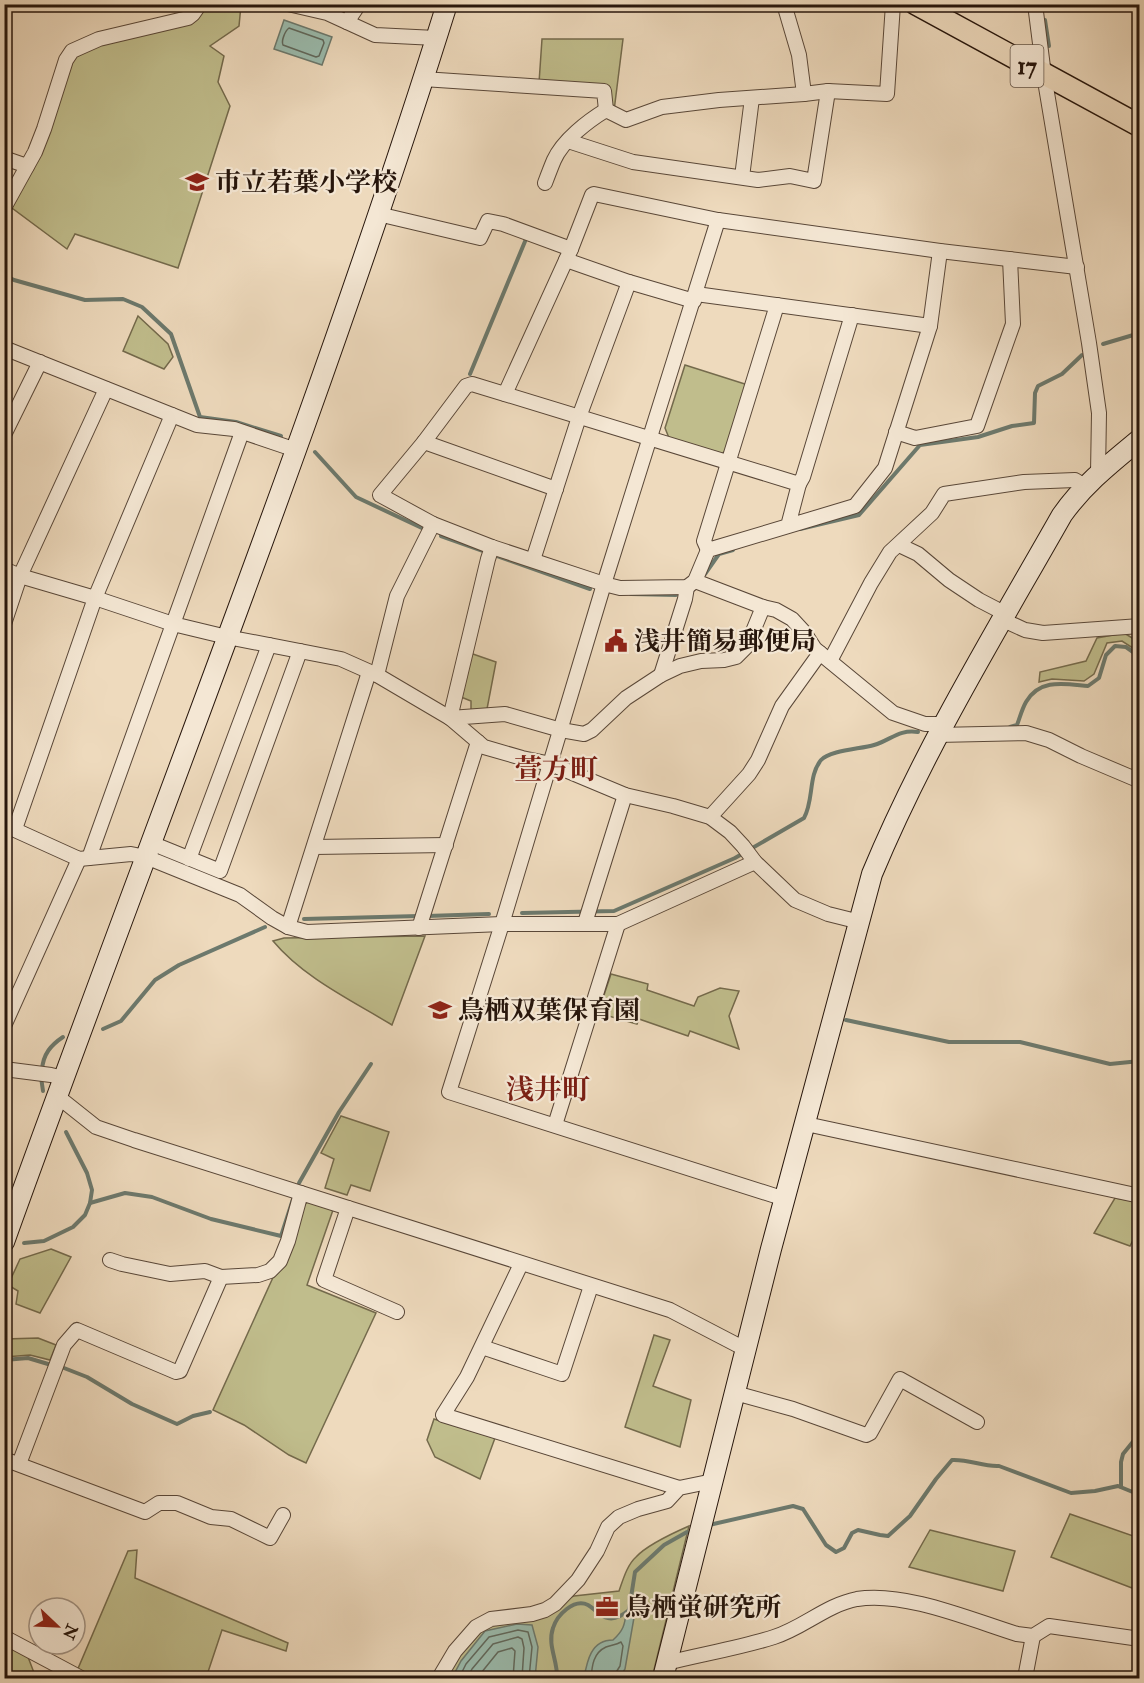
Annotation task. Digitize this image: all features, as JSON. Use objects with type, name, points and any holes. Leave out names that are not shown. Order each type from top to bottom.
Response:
[{"type":"main road","name":"17","points":[[915,4],[1140,126]]},
{"type":"street","points":[[4,208],[44,129],[66,60],[72,51],[99,39],[188,18],[200,4]]},
{"type":"street","points":[[288,4],[327,13],[375,35],[436,38]]},
{"type":"street","points":[[347,22],[359,4]]},
{"type":"street","points":[[4,1242],[57,1083],[149,850],[296,450],[378,214],[447,4]]},
{"type":"street","points":[[784,4],[799,55],[804,94]]},
{"type":"street","points":[[606,110],[626,120],[662,107],[752,98],[828,91],[887,94],[892,4]]},
{"type":"street","points":[[1035,4],[1044,75],[1099,413],[1092,479]]},
{"type":"street","points":[[423,79],[604,91],[606,110]]},
{"type":"street","points":[[568,141],[633,162],[758,180],[790,176],[814,181],[828,91]]},
{"type":"street","points":[[742,177],[752,98]]},
{"type":"street","points":[[545,183],[555,158],[568,141],[586,122],[606,110]]},
{"type":"street","points":[[4,158],[27,166]]},
{"type":"street","points":[[505,394],[594,194],[718,220],[1077,267]]},
{"type":"street","points":[[378,214],[480,238],[488,221],[503,224],[629,282],[695,297],[777,305],[930,326]]},
{"type":"street","points":[[718,220],[449,1092],[785,1199]]},
{"type":"street","points":[[661,675],[685,599],[708,550],[855,506],[885,468],[930,326],[940,250]]},
{"type":"street","points":[[896,432],[915,438],[977,426],[1013,324],[1010,259]]},
{"type":"street","points":[[533,560],[579,417],[629,282]]},
{"type":"street","points":[[708,550],[704,541],[777,305]]},
{"type":"street","points":[[788,526],[852,315]]},
{"type":"street","points":[[4,348],[197,425],[234,429],[296,450]]},
{"type":"street","points":[[4,435],[40,362]]},
{"type":"street","points":[[799,484],[472,384],[466,386],[380,495],[433,525],[490,553],[533,560],[620,588],[691,584],[776,610],[792,619],[804,632],[814,649],[893,713],[940,730],[1026,733],[1049,740],[1140,781]]},
{"type":"street","points":[[4,624],[20,576],[106,389]]},
{"type":"street","points":[[172,415],[96,598],[10,827],[84,859],[149,850],[189,859],[220,871],[300,651]]},
{"type":"street","points":[[4,1026],[84,859],[173,624],[242,432]]},
{"type":"street","points":[[665,1671],[785,1199],[876,865],[893,824],[940,730],[1062,515],[1092,479],[1140,440]]},
{"type":"street","points":[[424,442],[556,489]]},
{"type":"street","points":[[710,817],[749,774],[758,760],[782,706],[825,657],[890,552],[932,513],[944,494],[1024,482],[1092,479]]},
{"type":"street","points":[[288,927],[398,596],[433,525]]},
{"type":"street","points":[[898,545],[918,554],[943,575],[1025,630],[1043,633],[1140,627]]},
{"type":"street","points":[[450,718],[490,553]]},
{"type":"street","points":[[4,569],[173,624],[341,659],[373,673],[450,718],[484,747],[550,764],[625,795],[710,817],[730,832],[795,900],[828,914],[860,922]]},
{"type":"street","points":[[450,718],[505,714],[584,734],[592,730],[626,698],[661,675],[680,666],[736,657],[747,646],[763,607]]},
{"type":"street","points":[[189,859],[269,645]]},
{"type":"street","points":[[419,928],[478,742]]},
{"type":"street","points":[[585,923],[625,795]]},
{"type":"street","points":[[314,847],[446,845]]},
{"type":"street","points":[[149,850],[240,895],[288,927],[307,932],[502,924],[618,924],[750,855]]},
{"type":"street","points":[[555,1125],[618,924]]},
{"type":"street","points":[[4,1069],[36,1073],[57,1083],[96,1126],[670,1310],[746,1349]]},
{"type":"street","points":[[806,1124],[1140,1196]]},
{"type":"street","points":[[110,1260],[170,1274],[206,1271],[222,1277],[258,1275],[270,1271],[280,1261],[288,1241],[301,1193]]},
{"type":"street","points":[[348,1208],[324,1280],[397,1312]]},
{"type":"street","points":[[521,1264],[467,1377],[443,1414],[679,1488],[713,1481]]},
{"type":"street","points":[[19,1464],[64,1345],[77,1330],[176,1372],[180,1371],[222,1277]]},
{"type":"street","points":[[482,1347],[562,1374],[591,1286]]},
{"type":"street","points":[[735,1393],[793,1409],[866,1435],[870,1433],[900,1379],[977,1422]]},
{"type":"street","points":[[4,1459],[145,1512],[159,1503],[177,1503],[211,1517],[231,1519],[270,1538],[283,1515]]},
{"type":"street","points":[[439,1678],[455,1651],[476,1627],[491,1619],[532,1614],[555,1604],[578,1580],[613,1522],[638,1509],[667,1501],[679,1488]]},
{"type":"street","points":[[665,1671],[776,1636],[831,1608],[857,1599],[887,1598],[921,1604],[1017,1634],[1033,1636],[1049,1626],[1140,1639]]},
{"type":"street","points":[[1025,1678],[1033,1636]]},
{"type":"street","points":[[4,1637],[62,1675],[81,1678]]},
{"type":"shaded area","points":[[209,5],[241,5],[239,26],[210,46],[224,56],[218,82],[230,106],[178,268],[75,234],[67,249],[12,208],[40,155],[69,67],[76,57],[101,44],[194,21]]},
{"type":"shaded area","points":[[542,39],[623,39],[614,111],[607,87],[539,83]]},
{"type":"shaded area","points":[[138,316],[168,344],[173,357],[164,369],[123,351]]},
{"type":"shaded area","points":[[685,365],[748,385],[727,450],[721,454],[669,438],[665,428]]},
{"type":"shaded area","points":[[1124,633],[1139,642],[1139,652],[1122,641],[1107,643],[1094,674],[1084,681],[1052,679],[1039,682],[1040,672],[1086,661],[1097,638]]},
{"type":"shaded area","points":[[470,653],[496,662],[487,709],[471,711],[471,701],[461,697]]},
{"type":"shaded area","points":[[425,936],[392,1025],[313,977],[273,941],[284,938]]},
{"type":"shaded area","points":[[611,974],[648,984],[647,990],[694,1006],[698,997],[720,988],[739,991],[729,1016],[739,1049],[690,1031],[688,1036],[639,1019],[637,1024],[598,1013]]},
{"type":"shaded area","points":[[341,1116],[389,1132],[370,1191],[351,1185],[347,1195],[325,1188],[334,1159],[321,1153]]},
{"type":"shaded area","points":[[1115,1198],[1139,1202],[1139,1228],[1130,1246],[1094,1233]]},
{"type":"shaded area","points":[[308,1202],[333,1210],[307,1285],[376,1313],[306,1463],[289,1455],[244,1425],[213,1410],[275,1273],[301,1207]]},
{"type":"shaded area","points":[[51,1249],[71,1257],[40,1313],[16,1304],[18,1291],[8,1285],[20,1259]]},
{"type":"shaded area","points":[[654,1335],[670,1340],[653,1386],[691,1400],[680,1447],[625,1427]]},
{"type":"shaded area","points":[[38,1338],[56,1345],[50,1360],[30,1355],[5,1357],[5,1339]]},
{"type":"shaded area","points":[[434,1419],[495,1438],[480,1479],[435,1457],[427,1440]]},
{"type":"shaded area","points":[[1070,1514],[1139,1538],[1139,1570],[1132,1588],[1051,1557]]},
{"type":"shaded area","points":[[689,1526],[652,1678],[443,1678],[473,1636],[491,1623],[574,1596],[619,1591],[633,1560],[647,1548]]},
{"type":"shaded area","points":[[930,1530],[1015,1551],[1003,1591],[909,1567]]},
{"type":"shaded area","points":[[137,1550],[135,1578],[288,1643],[286,1651],[222,1630],[206,1678],[92,1678],[77,1671],[83,1656],[87,1656],[87,1647],[128,1551]]},
{"type":"shaded area","points":[[4,1644],[28,1657],[36,1678],[5,1678]]},
{"type":"water","points":[[284,20],[332,37],[322,65],[274,49]]},
{"type":"water","points":[[629,1610],[635,1612],[625,1669],[619,1678],[584,1678],[591,1653],[600,1644],[616,1637],[623,1628],[626,1612]]},
{"type":"water","points":[[517,1624],[532,1625],[538,1647],[535,1678],[452,1678],[461,1661],[485,1631]]},
{"type":"waterway","points":[[1045,20],[1049,46]]},
{"type":"waterway","points":[[470,374],[526,239]]},
{"type":"waterway","points":[[4,275],[14,280],[85,300],[123,299],[142,307],[171,334],[200,417],[236,422],[281,436]]},
{"type":"waterway","points":[[1103,344],[1140,333]]},
{"type":"waterway","points":[[800,529],[859,515],[920,445],[978,437],[1012,426],[1034,423],[1035,393],[1038,386],[1062,374],[1082,355]]},
{"type":"waterway","points":[[315,452],[356,497],[424,529]]},
{"type":"waterway","points":[[441,536],[590,589]]},
{"type":"waterway","points":[[705,574],[719,554],[733,550]]},
{"type":"waterway","points":[[631,594],[676,595]]},
{"type":"waterway","points":[[1010,727],[1017,725],[1026,702],[1038,689],[1054,684],[1088,686],[1099,678],[1106,655],[1115,646],[1126,647],[1140,657]]},
{"type":"waterway","points":[[522,913],[614,911],[735,858],[804,818],[809,804],[814,773],[825,757],[874,745],[906,732],[918,732]]},
{"type":"waterway","points":[[427,916],[489,914]]},
{"type":"waterway","points":[[304,919],[419,916]]},
{"type":"waterway","points":[[103,1029],[121,1021],[155,980],[179,965],[265,927]]},
{"type":"waterway","points":[[846,1020],[949,1042],[1020,1042],[1110,1064],[1140,1061]]},
{"type":"waterway","points":[[42,1070],[48,1050],[63,1037]]},
{"type":"waterway","points":[[299,1183],[339,1112],[371,1064]]},
{"type":"waterway","points":[[41,1077],[43,1091]]},
{"type":"waterway","points":[[24,1243],[44,1241],[73,1227],[85,1215],[90,1203],[92,1190],[87,1173],[66,1132]]},
{"type":"waterway","points":[[90,1203],[125,1193],[152,1197],[211,1219],[281,1236],[293,1199]]},
{"type":"waterway","points":[[4,1360],[28,1358],[48,1364]]},
{"type":"waterway","points":[[64,1368],[87,1377],[132,1404],[177,1424],[193,1416],[210,1412]]},
{"type":"waterway","points":[[1121,1487],[1123,1454],[1140,1433]]},
{"type":"waterway","points":[[709,1525],[793,1506],[803,1509],[826,1545],[836,1552],[844,1548],[852,1533],[858,1530],[888,1536],[910,1516],[952,1460],[999,1466],[1071,1493],[1118,1486],[1140,1495]]},
{"type":"waterway","points":[[557,1678],[551,1634],[562,1613],[572,1606],[583,1603],[605,1617],[614,1618],[622,1615],[629,1610],[635,1572],[664,1545],[687,1532]]},
{"type":"place","name":"市立若葉小学校","points":[[197,182]]},
{"type":"place","name":"浅井簡易郵便局","points":[[616,641]]},
{"type":"place","name":"鳥栖双葉保育園","points":[[440,1010]]},
{"type":"place","name":"鳥栖蛍研究所","points":[[607,1607]]},
{"type":"district","name":"萱方町","points":[[556,769]]},
{"type":"district","name":"浅井町","points":[[548,1089]]}]
